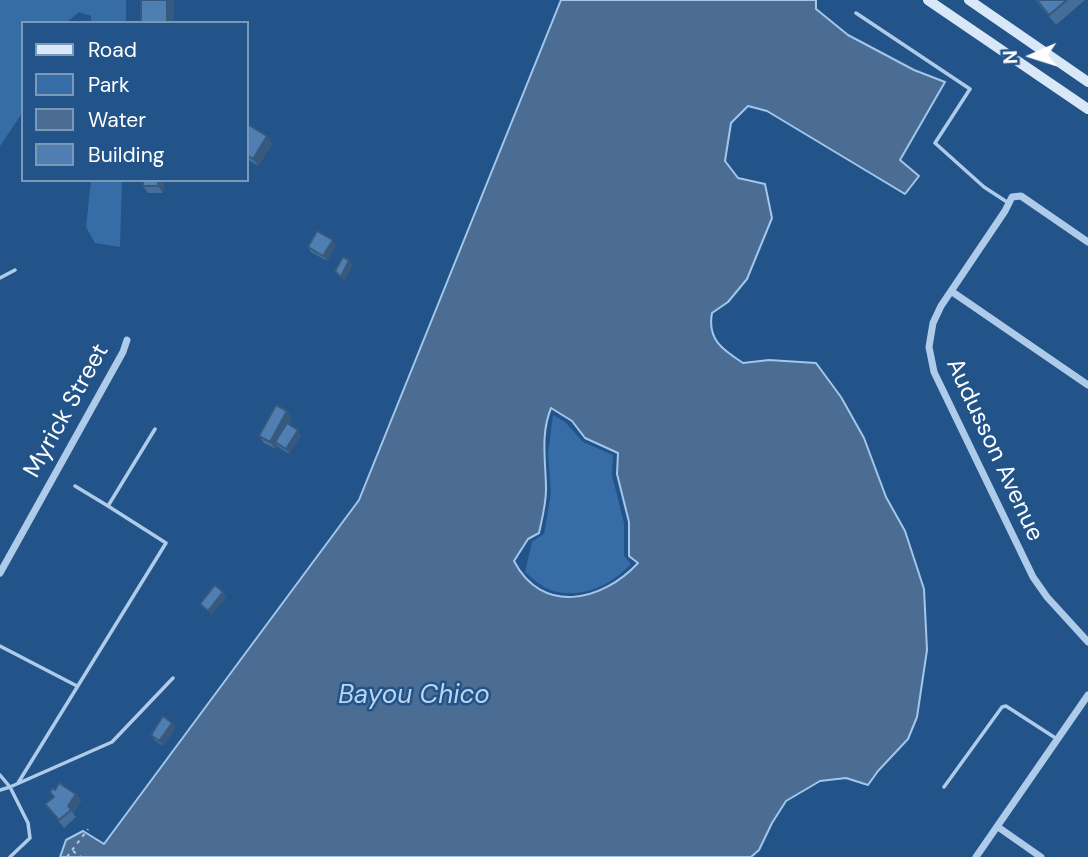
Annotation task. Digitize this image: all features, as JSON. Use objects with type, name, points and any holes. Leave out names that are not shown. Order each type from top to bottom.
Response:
[{"type":"main road","points":[[928,0],[1088,109]]},
{"type":"main road","points":[[969,0],[1088,82]]},
{"type":"street","name":"Audusson Avenue","points":[[1088,242],[1016,195],[1012,197],[941,306],[930,332],[929,347],[934,372],[1029,569],[1047,597],[1088,642]]},
{"type":"street","points":[[951,291],[1088,385]]},
{"type":"street","name":"Myrick Street","points":[[0,573],[116,366],[127,340]]},
{"type":"street","points":[[976,857],[1088,695]]},
{"type":"street","points":[[998,827],[1041,857]]},
{"type":"lane","points":[[856,13],[970,89],[935,143],[984,187],[1009,203]]},
{"type":"lane","points":[[0,278],[15,270]]},
{"type":"lane","points":[[108,506],[155,429]]},
{"type":"lane","points":[[18,783],[166,543],[75,486]]},
{"type":"lane","points":[[0,646],[77,686]]},
{"type":"lane","points":[[0,790],[112,742],[173,678]]},
{"type":"lane","points":[[944,787],[1002,707],[1006,706],[1057,738]]},
{"type":"lane","points":[[0,775],[10,787],[28,822],[30,838],[10,857]]},
{"type":"path","points":[[67,857],[88,829]]},
{"type":"path","points":[[72,851],[81,857]]},
{"type":"green space","points":[[0,0],[126,0],[126,21],[91,21],[91,16],[79,12],[68,21],[21,21],[21,115],[0,146]]},
{"type":"green space","points":[[91,182],[122,182],[120,247],[95,243],[86,227]]},
{"type":"green space","points":[[553,415],[565,422],[583,442],[613,455],[612,475],[624,523],[624,556],[631,564],[615,578],[586,592],[553,591],[525,572],[532,542],[544,534],[551,493],[548,454]]},
{"type":"water","name":"Bayou Chico","points":[[561,0],[816,0],[816,9],[848,35],[914,70],[945,82],[900,160],[919,176],[905,194],[767,111],[748,106],[731,123],[725,161],[738,178],[765,184],[772,218],[747,279],[728,302],[712,313],[714,337],[723,349],[743,363],[769,360],[816,363],[841,397],[864,438],[886,497],[905,531],[924,589],[927,650],[917,717],[908,739],[868,785],[846,778],[820,781],[786,801],[759,850],[751,857],[60,857],[66,840],[83,831],[104,844],[359,500]],"holes":[[[551,408],[572,421],[585,438],[618,453],[617,474],[629,522],[629,556],[638,563],[607,587],[573,597],[556,596],[540,590],[526,578],[514,561],[528,539],[539,533],[546,495],[545,438]]]},
{"type":"building","points":[[141,0],[167,0],[167,21],[141,21]]},
{"type":"building","points":[[1037,0],[1067,0],[1049,15]]},
{"type":"building","points":[[248,125],[267,136],[253,159],[248,156]]},
{"type":"building","points":[[143,182],[158,182],[158,186],[143,186]]},
{"type":"building","points":[[317,231],[333,240],[323,256],[308,247]]},
{"type":"building","points":[[343,257],[349,260],[341,277],[335,271]]},
{"type":"building","points":[[276,405],[287,411],[270,442],[259,436]]},
{"type":"building","points":[[287,423],[298,430],[286,449],[275,442]]},
{"type":"building","points":[[215,585],[223,592],[208,611],[200,604]]},
{"type":"building","points":[[163,716],[172,723],[159,741],[151,735]]},
{"type":"building","points":[[59,783],[76,794],[68,806],[71,810],[59,820],[45,804],[54,797],[50,792],[52,788],[55,790]]}]
